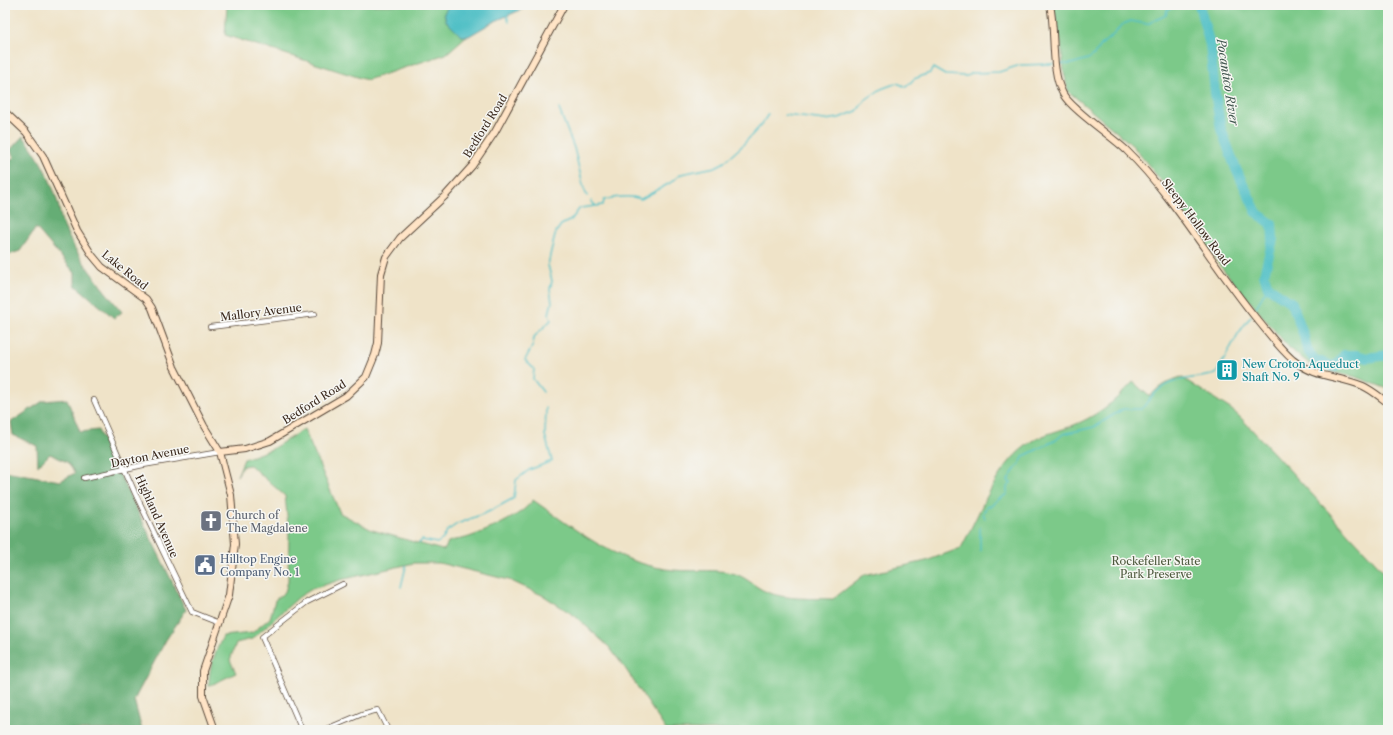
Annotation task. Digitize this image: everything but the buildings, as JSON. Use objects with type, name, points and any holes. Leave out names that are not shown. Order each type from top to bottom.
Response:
[{"type":"street","name":"Bedford Road","points":[[220,452],[245,449],[270,441],[346,396],[363,380],[371,366],[378,343],[381,274],[386,256],[408,230],[445,196],[472,166],[495,132],[564,5]]},
{"type":"street","name":"Sleepy Hollow Road","points":[[1050,5],[1056,66],[1059,85],[1063,95],[1138,163],[1185,223],[1237,295],[1292,359],[1318,375],[1363,386],[1388,403]]},
{"type":"street","name":"Lake Road","points":[[5,112],[26,132],[43,156],[77,231],[92,255],[102,267],[146,299],[152,308],[174,367],[204,426],[220,452]]},
{"type":"street","name":"Mallory Avenue","points":[[210,327],[315,314]]},
{"type":"street","name":"Highland Avenue","points":[[94,400],[126,469],[135,493],[192,612],[220,624]]},
{"type":"street","name":"Dayton Avenue","points":[[84,478],[220,452]]},
{"type":"street","points":[[215,730],[206,706],[203,684],[206,658],[220,624],[232,578],[235,544],[231,495],[220,452]]},
{"type":"street","points":[[302,730],[262,637],[307,602],[343,584]]},
{"type":"street","points":[[324,730],[362,714],[378,710],[388,730]]},
{"type":"green space","points":[[227,5],[499,5],[496,10],[446,54],[367,80],[225,35]]},
{"type":"green space","points":[[1053,5],[1388,5],[1388,389],[1353,376],[1318,370],[1291,350],[1221,267],[1171,193],[1133,146],[1068,91]]},
{"type":"green space","points":[[23,136],[39,159],[47,175],[57,200],[63,224],[76,250],[90,271],[122,312],[114,318],[75,285],[75,273],[36,228],[20,251],[5,256],[5,166],[14,157],[10,150]]},
{"type":"green space","name":"Rockefeller State Park Preserve","points":[[1181,377],[1232,410],[1242,419],[1388,576],[1388,730],[666,730],[625,668],[609,647],[575,616],[544,596],[509,580],[439,563],[414,563],[340,580],[312,589],[299,597],[252,639],[236,643],[230,660],[236,673],[209,686],[211,666],[223,636],[252,633],[270,618],[275,600],[285,592],[288,581],[289,534],[285,496],[250,465],[243,466],[237,476],[244,459],[272,449],[304,429],[340,513],[372,530],[442,550],[445,549],[448,542],[466,538],[493,528],[521,512],[533,500],[595,542],[629,559],[647,565],[683,571],[716,571],[732,573],[737,574],[762,590],[774,595],[799,598],[833,599],[864,575],[926,561],[961,548],[997,479],[1016,454],[1027,445],[1042,436],[1087,419],[1104,409],[1133,382],[1150,397],[1160,387]]},
{"type":"green space","points":[[67,399],[80,432],[98,430],[186,610],[166,640],[134,700],[142,730],[5,730],[5,471],[60,481],[75,473],[67,462],[50,454],[38,466],[37,446],[13,435],[11,422],[43,401]]},
{"type":"water","points":[[449,5],[527,5],[525,8],[493,22],[469,36],[461,36],[446,21],[444,13]]},
{"type":"waterway","points":[[1057,64],[1071,64],[1088,59],[1094,55],[1102,44],[1123,24],[1131,21],[1147,24],[1166,15],[1167,10],[1180,5]]},
{"type":"waterway","name":"Pocantico River","points":[[1199,5],[1210,45],[1215,93],[1221,129],[1236,169],[1257,213],[1272,224],[1273,239],[1264,275],[1268,287],[1292,303],[1304,336],[1307,350],[1315,360],[1335,367],[1344,355],[1357,355],[1367,358],[1388,355]]},
{"type":"waterway","points":[[507,16],[509,22]]},
{"type":"waterway","points":[[785,115],[825,120],[839,118],[857,111],[865,100],[881,89],[897,83],[906,87],[914,79],[930,73],[933,68],[945,75],[967,76],[971,73],[999,72],[1020,65],[1053,64]]},
{"type":"waterway","points":[[559,109],[574,148],[587,196]]},
{"type":"waterway","points":[[543,392],[533,379],[534,369],[525,360],[533,345],[534,337],[551,320],[549,314],[552,302],[550,289],[552,281],[548,265],[556,232],[561,225],[571,220],[580,208],[603,205],[604,200],[613,198],[628,197],[641,199],[670,183],[681,174],[715,167],[723,163],[741,147],[762,124],[768,114]]},
{"type":"waterway","points":[[591,201],[595,205]]},
{"type":"waterway","points":[[1256,307],[1268,287]]},
{"type":"waterway","points":[[985,518],[983,513],[987,506],[990,507],[1007,494],[1007,487],[1011,483],[1008,481],[1024,456],[1056,440],[1063,434],[1094,427],[1123,409],[1142,409],[1158,390],[1175,381],[1216,374],[1238,334],[1251,316]]},
{"type":"waterway","points":[[419,543],[422,540],[437,543],[443,539],[447,531],[457,524],[488,512],[514,498],[516,480],[529,470],[552,461],[545,435],[546,408]]},
{"type":"waterway","points":[[980,527],[980,551]]},
{"type":"waterway","points":[[401,587],[406,566]]},
{"type":"place","name":"New Croton Aqueduct Shaft No. 9","points":[[1227,370]]},
{"type":"place","name":"Church of The Magdalene","points":[[211,521]]},
{"type":"place","name":"Hilltop Engine Company No. 1","points":[[205,565]]}]
